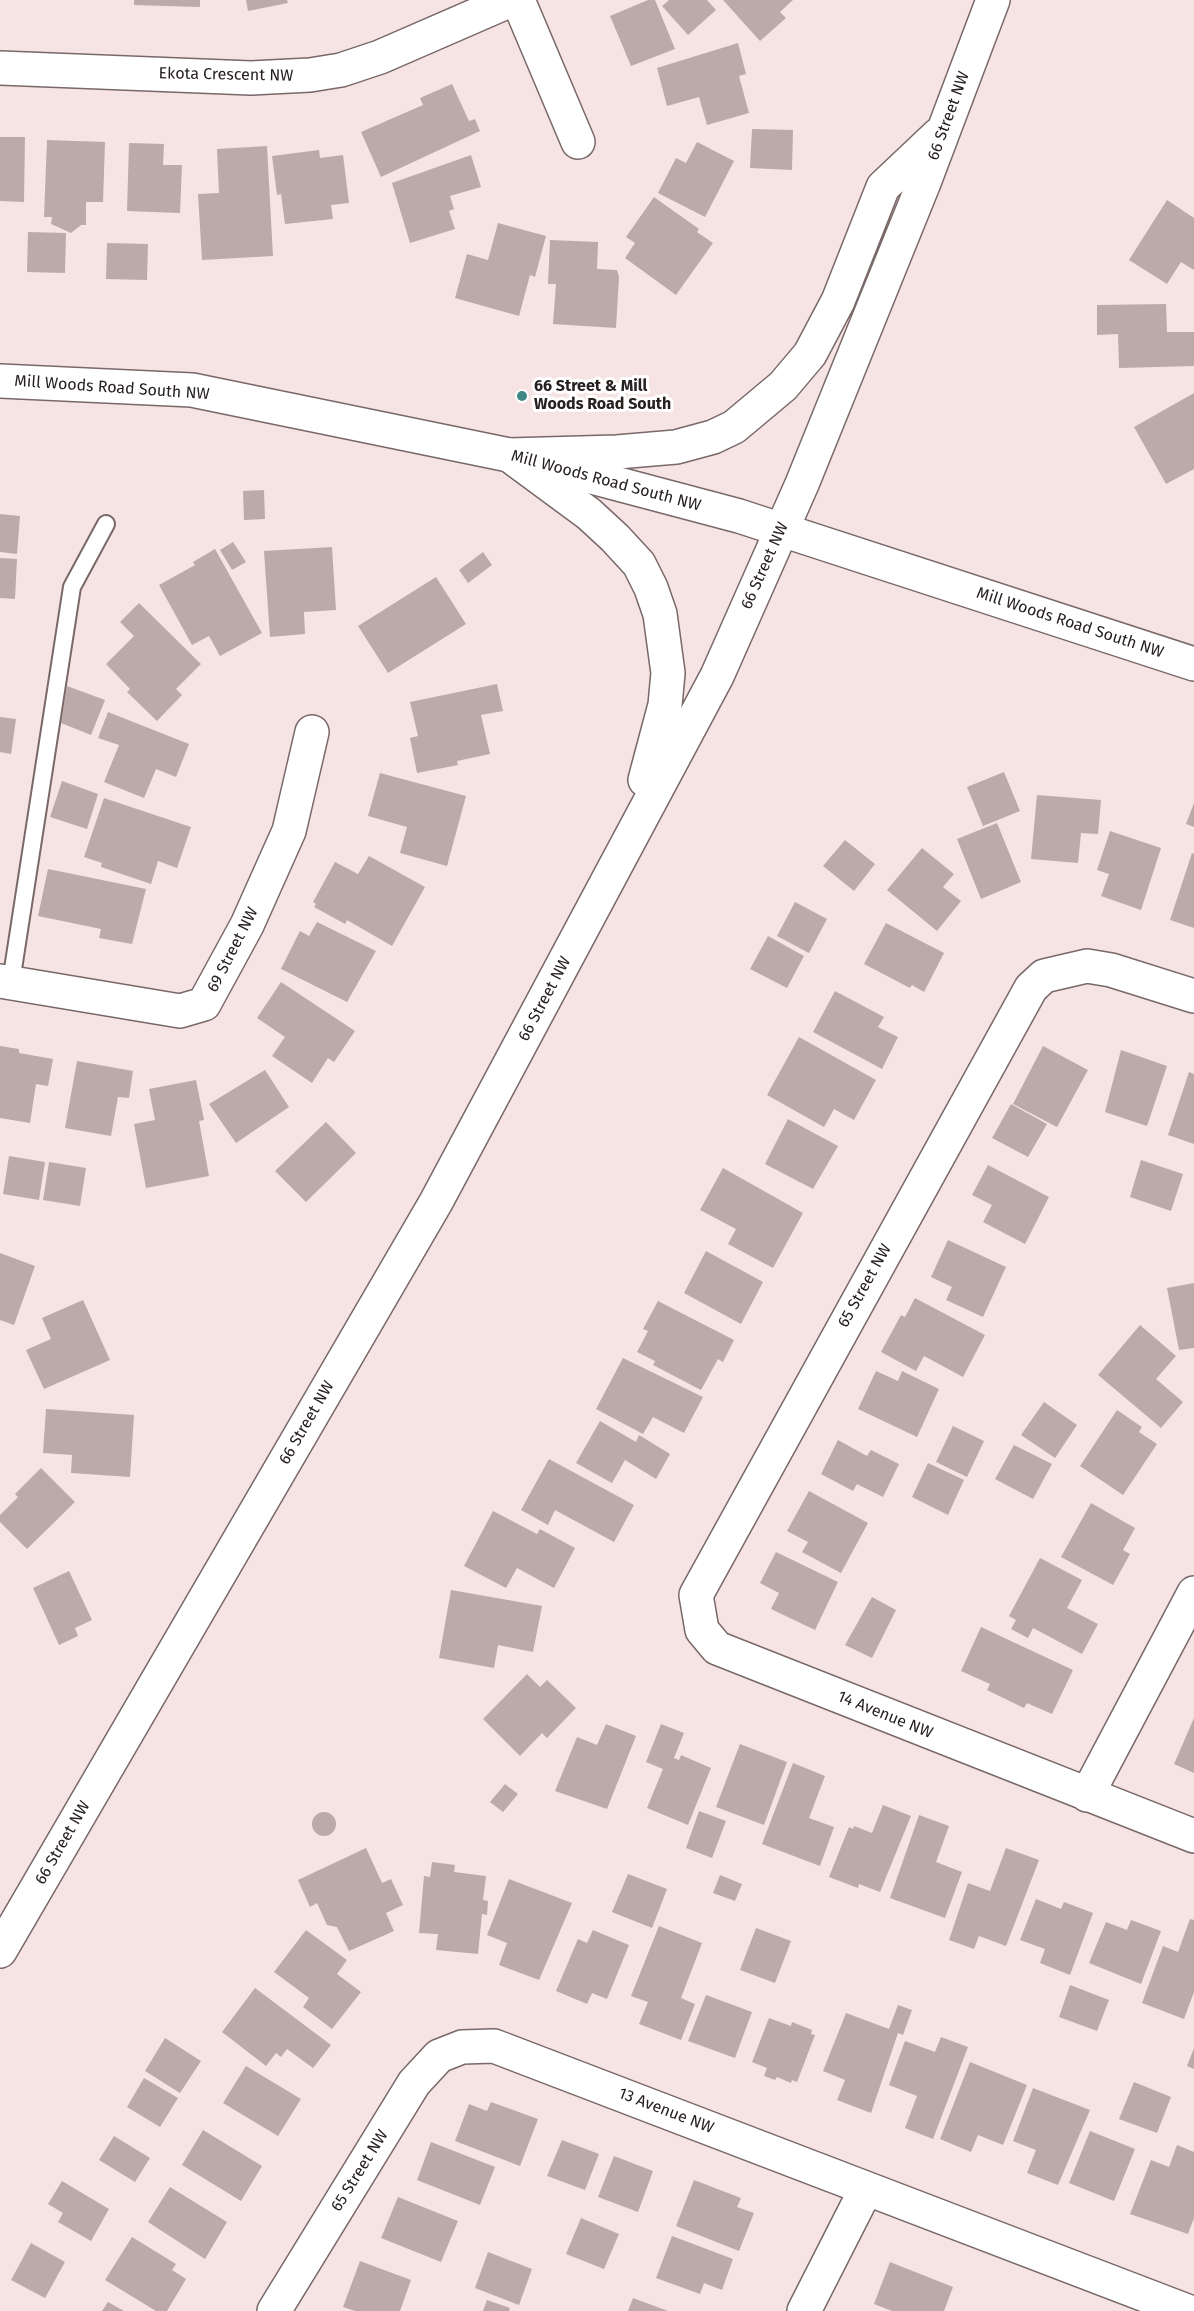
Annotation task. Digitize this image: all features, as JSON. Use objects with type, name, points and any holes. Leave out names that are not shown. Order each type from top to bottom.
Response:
[{"type":"street","name":"Ekota Crescent NW","points":[[0,68],[251,78],[310,75],[371,60],[511,0]]},
{"type":"street","points":[[518,0],[578,142]]},
{"type":"street","name":"66 Street NW","points":[[0,1951],[436,1202],[717,676],[781,529],[916,202],[993,0]]},
{"type":"street","points":[[509,455],[617,452],[676,447],[713,437],[734,426],[783,386],[810,354],[838,301],[884,187],[942,132]]},
{"type":"street","name":"Mill Woods Road South NW","points":[[0,381],[192,390],[509,455],[740,516],[1194,664]]},
{"type":"street","points":[[509,455],[589,514],[615,538],[639,564],[660,614],[668,673],[665,705],[649,771],[610,877]]},
{"type":"street","name":"69 Street NW","points":[[6,982],[180,1011],[204,1004],[247,925],[288,831],[312,732]]},
{"type":"street","name":"65 Street NW","points":[[699,1618],[696,1595],[705,1576],[1031,988],[1044,976],[1087,966],[1111,970],[1194,996]]},
{"type":"street","points":[[1087,1795],[1194,1593]]},
{"type":"street","name":"14 Avenue NW","points":[[699,1618],[702,1630],[717,1648],[1194,1836]]},
{"type":"street","name":"13 Avenue NW","points":[[462,2047],[494,2046],[516,2053],[1187,2311]]},
{"type":"street","name":"65 Street NW","points":[[274,2311],[414,2083],[439,2056],[462,2047]]},
{"type":"street","points":[[804,2311],[866,2189]]},
{"type":"lane","points":[[6,982],[72,587],[106,524]]},
{"type":"building","points":[[134,0],[200,0],[200,7],[134,5]]},
{"type":"building","points":[[246,0],[287,0],[288,3],[248,11]]},
{"type":"building","points":[[648,0],[655,0],[675,49],[631,66],[610,16]]},
{"type":"building","points":[[669,0],[707,0],[716,10],[688,35],[662,6]]},
{"type":"building","points":[[723,0],[793,0],[780,12],[786,18],[760,41]]},
{"type":"building","points":[[738,43],[746,74],[739,76],[749,113],[707,125],[699,97],[667,106],[657,68]]},
{"type":"building","points":[[452,84],[469,121],[475,119],[480,131],[381,177],[361,132],[423,105],[420,98]]},
{"type":"building","points":[[752,129],[793,130],[792,170],[750,168]]},
{"type":"building","points":[[0,137],[25,137],[24,202],[0,201]]},
{"type":"building","points":[[47,140],[105,142],[103,202],[86,202],[86,225],[81,225],[71,233],[51,224],[52,217],[44,217]]},
{"type":"building","points":[[697,142],[734,161],[705,217],[658,193],[676,158],[686,163]]},
{"type":"building","points":[[129,143],[164,144],[163,165],[182,165],[180,213],[127,211]]},
{"type":"building","points":[[267,146],[273,256],[202,260],[198,194],[219,193],[217,149]]},
{"type":"building","points":[[319,150],[320,158],[343,155],[349,203],[331,205],[333,219],[285,224],[281,194],[277,195],[272,156]]},
{"type":"building","points":[[471,155],[481,187],[450,196],[454,209],[449,211],[455,229],[410,243],[392,183]]},
{"type":"building","points":[[654,197],[699,229],[697,232],[713,243],[676,295],[625,258],[635,243],[626,237]]},
{"type":"building","points":[[1167,200],[1194,218],[1194,270],[1181,262],[1167,284],[1129,260]]},
{"type":"building","points":[[498,223],[546,236],[535,277],[530,275],[519,316],[455,298],[467,254],[488,260]]},
{"type":"building","points":[[28,232],[66,233],[65,273],[27,272]]},
{"type":"building","points":[[550,240],[598,242],[597,269],[617,270],[619,277],[616,328],[553,324],[556,284],[548,284]]},
{"type":"building","points":[[107,243],[148,244],[147,280],[106,279]]},
{"type":"building","points":[[1166,304],[1167,332],[1194,332],[1194,366],[1119,368],[1118,334],[1097,335],[1097,305]]},
{"type":"building","points":[[1194,393],[1194,469],[1166,484],[1134,427]]},
{"type":"building","points":[[264,490],[265,519],[244,520],[243,491]]},
{"type":"building","points":[[0,514],[20,516],[17,554],[0,552]]},
{"type":"building","points":[[233,542],[246,562],[232,570],[220,550]]},
{"type":"building","points":[[332,547],[336,610],[304,612],[305,634],[270,637],[264,551]]},
{"type":"building","points":[[215,549],[262,633],[220,656],[209,636],[192,645],[159,585],[195,565],[193,562]]},
{"type":"building","points":[[483,552],[492,565],[468,583],[459,570]]},
{"type":"building","points":[[0,558],[17,559],[15,599],[0,598]]},
{"type":"building","points":[[436,577],[466,624],[388,673],[358,626]]},
{"type":"building","points":[[139,603],[201,664],[176,689],[182,695],[157,721],[127,692],[130,689],[106,664],[134,636],[120,622]]},
{"type":"building","points":[[497,684],[503,711],[481,715],[490,754],[457,761],[458,765],[417,773],[410,738],[418,736],[410,702]]},
{"type":"building","points":[[67,686],[105,700],[91,735],[61,723]]},
{"type":"building","points":[[108,712],[189,744],[176,777],[156,769],[144,798],[104,782],[119,745],[98,738]]},
{"type":"building","points":[[0,717],[16,719],[11,754],[0,752]]},
{"type":"building","points":[[1004,772],[1020,811],[983,826],[967,787]]},
{"type":"building","points":[[380,773],[466,796],[447,866],[400,853],[407,827],[368,816]]},
{"type":"building","points":[[62,781],[98,794],[87,829],[50,817]]},
{"type":"building","points":[[1037,795],[1101,800],[1098,834],[1081,833],[1078,863],[1031,859]]},
{"type":"building","points":[[104,798],[191,827],[177,868],[158,861],[151,884],[101,867],[102,863],[84,857]]},
{"type":"building","points":[[1194,803],[1194,827],[1186,824]]},
{"type":"building","points":[[997,823],[1021,882],[981,899],[957,839]]},
{"type":"building","points":[[1110,831],[1161,848],[1141,910],[1101,896],[1109,874],[1097,870]]},
{"type":"building","points":[[845,840],[875,864],[854,891],[823,866]]},
{"type":"building","points":[[922,848],[954,874],[943,887],[961,901],[937,931],[887,890]]},
{"type":"building","points":[[1192,853],[1194,854],[1194,928],[1170,920]]},
{"type":"building","points":[[369,856],[425,887],[392,946],[347,920],[345,924],[314,907],[316,904],[313,902],[335,862],[358,874]]},
{"type":"building","points":[[48,869],[146,889],[132,944],[99,938],[101,929],[38,916]]},
{"type":"building","points":[[795,902],[827,919],[809,953],[777,936]]},
{"type":"building","points":[[317,922],[376,951],[347,1002],[281,969],[300,931],[309,936]]},
{"type":"building","points":[[886,923],[944,953],[924,992],[912,985],[910,988],[864,964]]},
{"type":"building","points":[[768,936],[804,956],[787,988],[750,969]]},
{"type":"building","points":[[281,982],[355,1031],[334,1062],[328,1058],[312,1083],[272,1056],[285,1037],[257,1018]]},
{"type":"building","points":[[835,991],[884,1017],[878,1027],[898,1037],[882,1069],[813,1032]]},
{"type":"building","points":[[799,1037],[876,1080],[854,1120],[834,1109],[824,1127],[767,1095]]},
{"type":"building","points":[[0,1046],[19,1049],[19,1053],[53,1059],[48,1086],[36,1084],[30,1123],[0,1118]]},
{"type":"building","points":[[1043,1046],[1088,1070],[1057,1127],[1013,1104]]},
{"type":"building","points":[[1121,1050],[1167,1066],[1147,1126],[1105,1112]]},
{"type":"building","points":[[77,1061],[133,1071],[129,1098],[118,1097],[111,1136],[65,1128]]},
{"type":"building","points":[[265,1070],[289,1107],[236,1143],[209,1104]]},
{"type":"building","points":[[1189,1072],[1194,1074],[1194,1144],[1168,1135]]},
{"type":"building","points":[[196,1080],[204,1120],[199,1121],[209,1176],[146,1188],[134,1124],[155,1120],[149,1089]]},
{"type":"building","points":[[1011,1104],[1047,1124],[1028,1157],[992,1138]]},
{"type":"building","points":[[788,1119],[838,1146],[813,1189],[765,1164]]},
{"type":"building","points":[[326,1122],[356,1153],[306,1202],[275,1171]]},
{"type":"building","points":[[9,1156],[45,1162],[39,1200],[3,1194]]},
{"type":"building","points":[[1141,1160],[1183,1174],[1171,1211],[1130,1197]]},
{"type":"building","points":[[49,1162],[86,1168],[80,1206],[43,1200]]},
{"type":"building","points":[[988,1165],[1049,1197],[1025,1244],[983,1222],[992,1205],[972,1195]]},
{"type":"building","points":[[723,1168],[803,1213],[773,1268],[728,1244],[736,1229],[700,1210]]},
{"type":"building","points":[[948,1240],[1006,1267],[983,1317],[946,1300],[952,1287],[931,1277]]},
{"type":"building","points":[[706,1251],[763,1282],[741,1324],[684,1293]]},
{"type":"building","points":[[0,1253],[35,1266],[14,1325],[0,1320]]},
{"type":"building","points":[[1194,1283],[1194,1348],[1179,1350],[1167,1288]]},
{"type":"building","points":[[915,1298],[985,1335],[963,1377],[924,1356],[916,1371],[881,1352],[901,1315],[905,1317]]},
{"type":"building","points":[[83,1300],[110,1360],[44,1389],[26,1350],[51,1339],[42,1318]]},
{"type":"building","points":[[658,1301],[734,1340],[723,1362],[718,1359],[701,1390],[653,1365],[655,1361],[637,1352],[648,1331],[643,1329]]},
{"type":"building","points":[[1140,1325],[1176,1356],[1156,1379],[1183,1402],[1161,1428],[1098,1375]]},
{"type":"building","points":[[623,1358],[703,1397],[684,1433],[653,1417],[643,1434],[596,1409]]},
{"type":"building","points":[[876,1371],[898,1381],[902,1371],[939,1389],[917,1437],[858,1409]]},
{"type":"building","points":[[1044,1402],[1077,1425],[1055,1458],[1021,1435]]},
{"type":"building","points":[[46,1409],[134,1415],[130,1477],[71,1473],[72,1455],[43,1453]]},
{"type":"building","points":[[1117,1410],[1142,1427],[1139,1432],[1157,1444],[1123,1495],[1080,1466]]},
{"type":"building","points":[[600,1421],[636,1442],[639,1435],[670,1454],[656,1479],[625,1460],[612,1483],[576,1463]]},
{"type":"building","points":[[953,1426],[984,1441],[967,1477],[936,1462]]},
{"type":"building","points":[[838,1440],[867,1456],[871,1450],[899,1464],[883,1497],[857,1484],[853,1491],[821,1474]]},
{"type":"building","points":[[1014,1445],[1052,1464],[1033,1499],[995,1479]]},
{"type":"building","points":[[549,1459],[634,1505],[614,1542],[555,1510],[548,1525],[521,1510]]},
{"type":"building","points":[[928,1463],[964,1480],[948,1515],[912,1497]]},
{"type":"building","points":[[41,1468],[75,1502],[27,1549],[0,1522],[0,1515],[18,1497],[15,1494]]},
{"type":"building","points":[[809,1491],[868,1523],[841,1573],[802,1552],[808,1542],[787,1531]]},
{"type":"building","points":[[1091,1503],[1135,1528],[1123,1550],[1130,1554],[1113,1585],[1061,1557]]},
{"type":"building","points":[[493,1511],[537,1534],[540,1529],[575,1548],[554,1588],[517,1568],[506,1588],[464,1566]]},
{"type":"building","points":[[776,1552],[838,1582],[815,1630],[771,1609],[779,1593],[760,1583]]},
{"type":"building","points":[[1040,1558],[1082,1580],[1067,1608],[1098,1624],[1082,1654],[1033,1628],[1028,1638],[1011,1629],[1016,1620],[1009,1616]]},
{"type":"building","points":[[69,1571],[92,1620],[75,1628],[78,1636],[59,1645],[33,1588]]},
{"type":"building","points":[[451,1590],[542,1606],[533,1652],[498,1645],[494,1668],[439,1658]]},
{"type":"building","points":[[872,1597],[896,1610],[872,1658],[845,1645]]},
{"type":"building","points":[[981,1627],[1073,1670],[1052,1714],[1027,1703],[1024,1708],[987,1690],[990,1684],[961,1671]]},
{"type":"building","points":[[527,1674],[540,1687],[547,1680],[576,1708],[547,1738],[542,1733],[520,1756],[483,1719]]},
{"type":"building","points":[[1194,1718],[1194,1773],[1174,1764]]},
{"type":"building","points":[[606,1724],[636,1736],[607,1809],[555,1791],[577,1737],[597,1745]]},
{"type":"building","points":[[661,1724],[684,1733],[674,1758],[679,1760],[681,1755],[711,1768],[688,1825],[647,1808],[663,1769],[646,1762]]},
{"type":"building","points":[[740,1744],[787,1762],[764,1825],[716,1807]]},
{"type":"building","points":[[793,1763],[825,1776],[809,1818],[834,1827],[820,1866],[762,1844]]},
{"type":"building","points":[[505,1784],[518,1794],[503,1812],[490,1802]]},
{"type":"building","points":[[883,1805],[911,1816],[880,1892],[859,1884],[858,1888],[829,1877],[849,1827],[853,1829],[854,1826],[872,1833]]},
{"type":"building","points":[[699,1811],[726,1821],[712,1858],[686,1848]]},
{"type":"building","points":[[324,1812],[332,1816],[336,1824],[332,1832],[324,1836],[316,1832],[312,1824],[316,1816]]},
{"type":"building","points":[[919,1815],[949,1826],[936,1862],[962,1872],[945,1918],[890,1898]]},
{"type":"building","points":[[366,1848],[382,1883],[391,1879],[403,1905],[386,1913],[394,1931],[349,1951],[337,1927],[327,1925],[317,1903],[310,1907],[298,1880]]},
{"type":"building","points":[[1006,1848],[1039,1860],[1006,1946],[979,1936],[974,1949],[949,1940],[968,1883],[990,1891]]},
{"type":"building","points":[[432,1862],[455,1865],[454,1872],[486,1876],[483,1900],[488,1901],[487,1915],[482,1914],[478,1954],[436,1950],[438,1934],[419,1933],[424,1876],[430,1877]]},
{"type":"building","points":[[628,1874],[667,1889],[652,1928],[612,1912]]},
{"type":"building","points":[[720,1875],[742,1884],[735,1901],[713,1893]]},
{"type":"building","points":[[509,1879],[572,1903],[539,1980],[499,1965],[507,1943],[487,1935]]},
{"type":"building","points":[[1036,1899],[1061,1909],[1064,1902],[1093,1913],[1070,1975],[1040,1963],[1045,1949],[1020,1940]]},
{"type":"building","points":[[1190,1919],[1194,1920],[1194,1992],[1184,2019],[1142,2003],[1163,1946],[1178,1952]]},
{"type":"building","points":[[1131,1920],[1161,1931],[1141,1984],[1089,1963],[1106,1922],[1127,1930]]},
{"type":"building","points":[[659,1926],[702,1943],[681,1998],[695,2004],[681,2040],[639,2024],[648,2002],[631,1996]]},
{"type":"building","points":[[756,1928],[791,1941],[775,1983],[740,1970]]},
{"type":"building","points":[[306,1930],[347,1960],[337,1974],[361,1992],[332,2029],[303,2007],[309,1998],[274,1972]]},
{"type":"building","points":[[593,1930],[629,1945],[607,1999],[592,1993],[587,2004],[556,1991],[578,1939],[587,1943]]},
{"type":"building","points":[[1070,1985],[1109,2000],[1097,2031],[1059,2017]]},
{"type":"building","points":[[255,1988],[331,2045],[313,2068],[287,2049],[281,2057],[276,2053],[266,2066],[222,2032]]},
{"type":"building","points":[[706,1995],[752,2012],[735,2058],[688,2041]]},
{"type":"building","points":[[898,2005],[912,2010],[903,2035],[898,2033],[871,2113],[837,2100],[845,2080],[823,2071],[846,2013],[889,2029]]},
{"type":"building","points":[[769,2018],[791,2026],[792,2022],[812,2030],[811,2034],[815,2035],[797,2082],[792,2080],[791,2083],[777,2077],[775,2080],[764,2076],[767,2068],[752,2062]]},
{"type":"building","points":[[941,2037],[968,2047],[933,2139],[905,2128],[917,2096],[889,2085],[905,2041],[935,2052]]},
{"type":"building","points":[[165,2038],[201,2061],[180,2093],[145,2071]]},
{"type":"building","points":[[1194,2048],[1194,2069],[1187,2066]]},
{"type":"building","points":[[970,2062],[1027,2085],[1003,2145],[978,2135],[971,2152],[940,2139]]},
{"type":"building","points":[[246,2066],[301,2099],[278,2136],[223,2103]]},
{"type":"building","points":[[144,2078],[178,2098],[160,2127],[127,2107]]},
{"type":"building","points":[[1134,2082],[1171,2097],[1157,2133],[1119,2119]]},
{"type":"building","points":[[1033,2088],[1090,2110],[1058,2185],[1027,2173],[1036,2150],[1013,2141]]},
{"type":"building","points":[[491,2102],[538,2119],[520,2166],[455,2141],[469,2104],[487,2111]]},
{"type":"building","points":[[203,2130],[262,2166],[241,2201],[182,2165]]},
{"type":"building","points":[[1090,2131],[1135,2149],[1114,2201],[1069,2183]]},
{"type":"building","points":[[114,2136],[150,2158],[135,2182],[99,2160]]},
{"type":"building","points":[[562,2140],[599,2154],[585,2190],[547,2176]]},
{"type":"building","points":[[431,2142],[495,2167],[480,2205],[417,2180]]},
{"type":"building","points":[[1177,2145],[1194,2152],[1194,2218],[1188,2234],[1130,2214],[1151,2160],[1169,2167]]},
{"type":"building","points":[[614,2156],[653,2171],[638,2212],[598,2197]]},
{"type":"building","points":[[694,2180],[741,2198],[737,2207],[754,2213],[739,2251],[676,2226]]},
{"type":"building","points":[[62,2181],[109,2209],[91,2241],[58,2222],[63,2213],[48,2204]]},
{"type":"building","points":[[170,2187],[227,2222],[205,2259],[148,2222]]},
{"type":"building","points":[[398,2197],[458,2221],[441,2262],[381,2238]]},
{"type":"building","points":[[581,2218],[619,2234],[604,2269],[566,2254]]},
{"type":"building","points":[[672,2236],[733,2259],[722,2290],[704,2283],[700,2294],[656,2278]]},
{"type":"building","points":[[132,2237],[176,2264],[172,2270],[186,2279],[167,2311],[156,2311],[105,2280]]},
{"type":"building","points":[[31,2243],[65,2262],[45,2298],[11,2280]]},
{"type":"building","points":[[488,2252],[532,2269],[519,2305],[475,2288]]},
{"type":"building","points":[[360,2261],[411,2280],[400,2311],[355,2311],[343,2307]]},
{"type":"building","points":[[890,2262],[953,2287],[944,2311],[892,2311],[874,2304]]},
{"type":"building","points":[[633,2298],[668,2311],[628,2311]]},
{"type":"building","points":[[487,2300],[510,2308],[509,2311],[483,2311]]},
{"type":"building","points":[[108,2302],[124,2311],[102,2311]]},
{"type":"place","name":"66 Street & Mill Woods Road South","points":[[522,396]]}]
